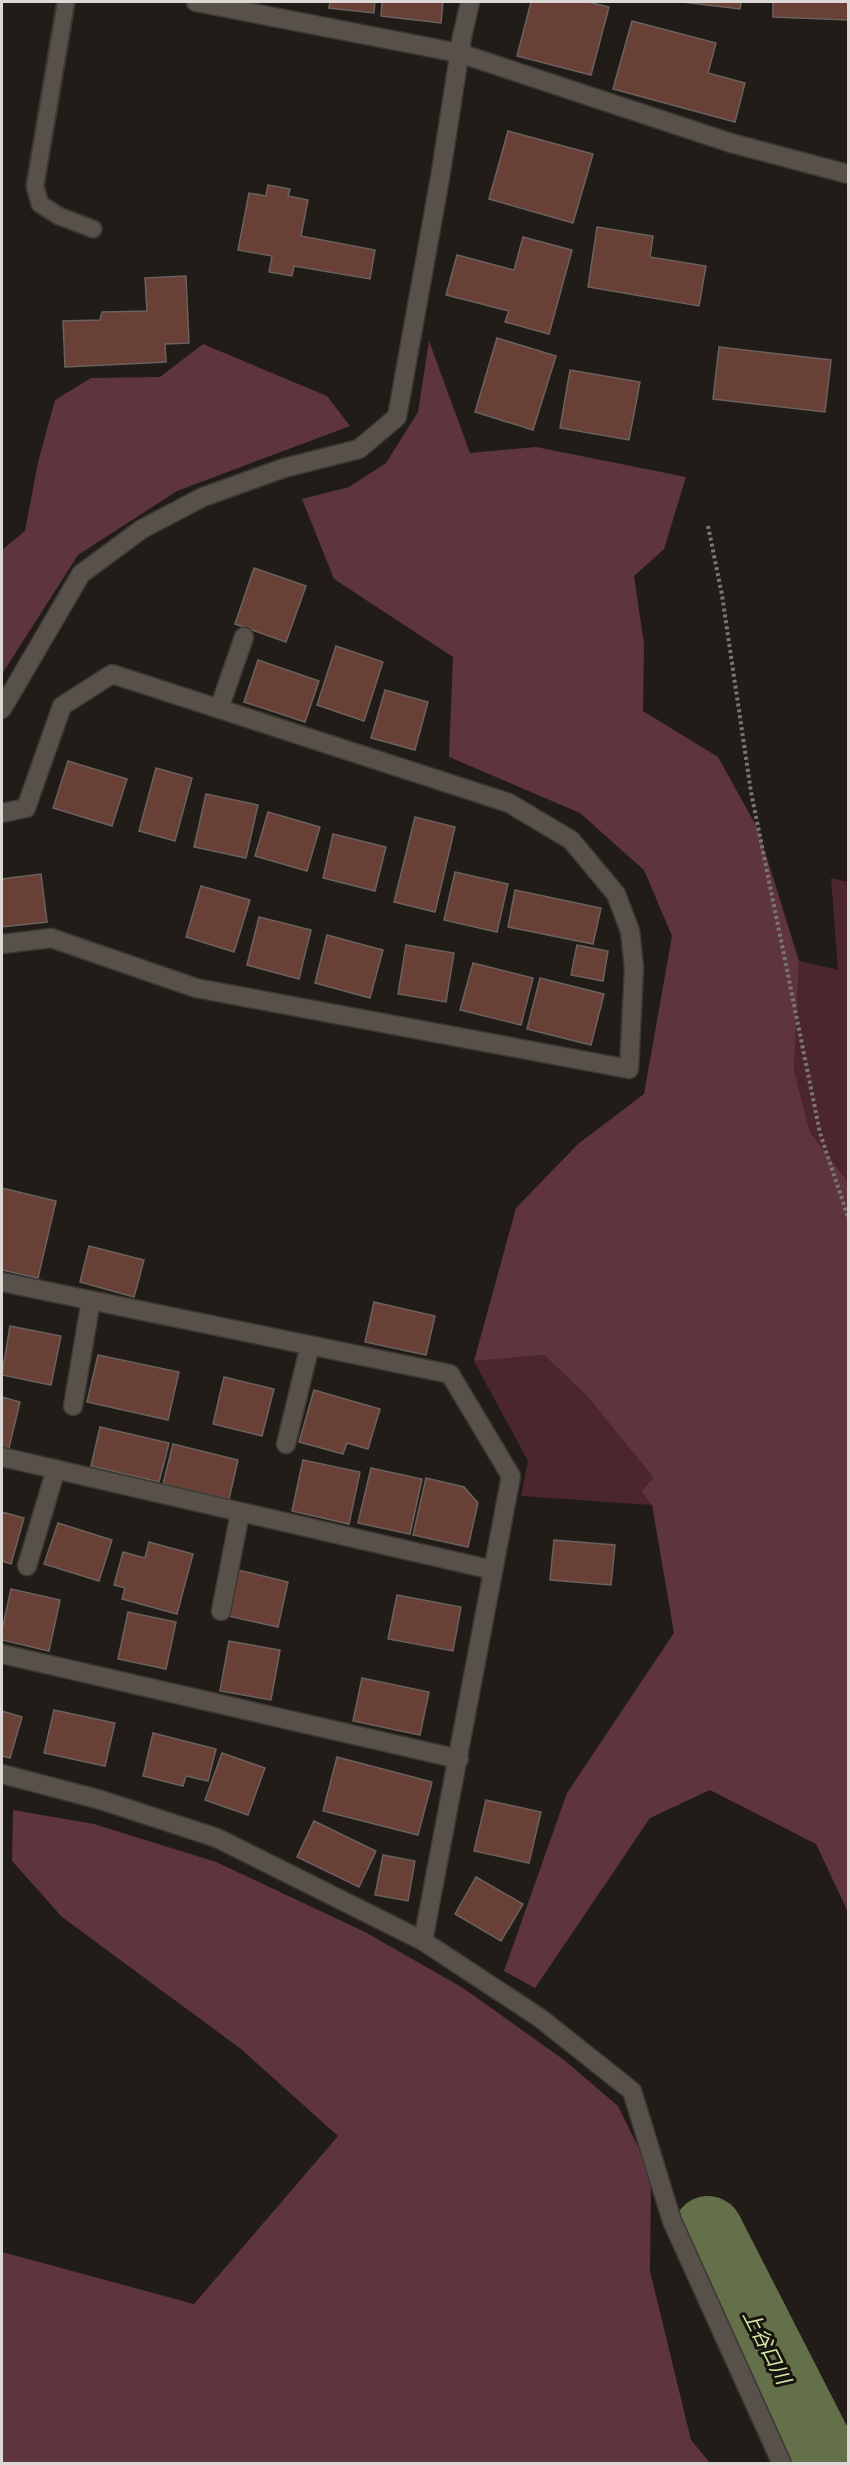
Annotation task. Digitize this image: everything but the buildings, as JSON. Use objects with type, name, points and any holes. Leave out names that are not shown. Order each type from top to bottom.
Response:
[{"type":"street","points":[[196,2],[459,53],[731,143],[849,174]]},
{"type":"street","points":[[2,709],[81,574],[142,528],[203,497],[284,468],[359,449],[397,417],[440,178],[459,53],[470,2]]},
{"type":"street","points":[[219,709],[244,637]]},
{"type":"street","points":[[2,813],[26,808],[62,706],[112,675],[510,803],[571,840],[616,894],[630,931],[634,968],[629,1069],[196,988],[51,938],[2,944]]},
{"type":"street","points":[[2,1282],[450,1374],[511,1476],[423,1941]]},
{"type":"street","points":[[73,1406],[91,1300]]},
{"type":"street","points":[[286,1444],[310,1346]]},
{"type":"street","points":[[2,1457],[493,1570]]},
{"type":"street","points":[[27,1566],[56,1469]]},
{"type":"street","points":[[221,1611],[240,1513]]},
{"type":"street","points":[[2,1654],[459,1760]]},
{"type":"street","points":[[2,1774],[101,1800],[217,1838],[423,1941],[540,2018],[632,2091],[672,2221],[782,2463]]},
{"type":"lane","points":[[66,2],[35,186],[40,204],[59,216],[93,229]]},
{"type":"path","points":[[708,526],[722,595],[751,792],[820,1132],[849,1217]]},
{"type":"shaded area","points":[[429,341],[470,453],[536,447],[686,477],[664,549],[634,576],[644,644],[643,711],[718,757],[758,829],[799,961],[794,1071],[810,1132],[848,1182],[848,1912],[816,1844],[710,1790],[650,1818],[535,1988],[504,1971],[567,1793],[674,1633],[652,1505],[641,1491],[654,1478],[588,1397],[544,1355],[474,1361],[516,1208],[578,1144],[644,1094],[672,936],[644,870],[580,813],[449,757],[453,657],[334,579],[302,499],[349,487],[386,463],[418,412]]},
{"type":"shaded area","points":[[203,344],[327,396],[350,426],[177,491],[78,555],[2,674],[2,550],[25,531],[38,462],[55,400],[91,378],[160,377]]},
{"type":"shaded area","points":[[831,878],[848,882],[848,1182],[810,1132],[794,1071],[799,961],[838,970]]},
{"type":"shaded area","points":[[544,1355],[588,1397],[655,1478],[652,1505],[521,1496],[528,1461],[474,1361]]},
{"type":"shaded area","points":[[13,1810],[94,1824],[216,1862],[365,1932],[463,1988],[564,2060],[618,2106],[651,2173],[650,2271],[691,2440],[710,2463],[2,2463],[2,2252],[194,2304],[338,2136],[241,2049],[62,1917],[12,1861]]},
{"type":"waterway","name":"上谷口川","points":[[708,2231],[827,2464]]}]
